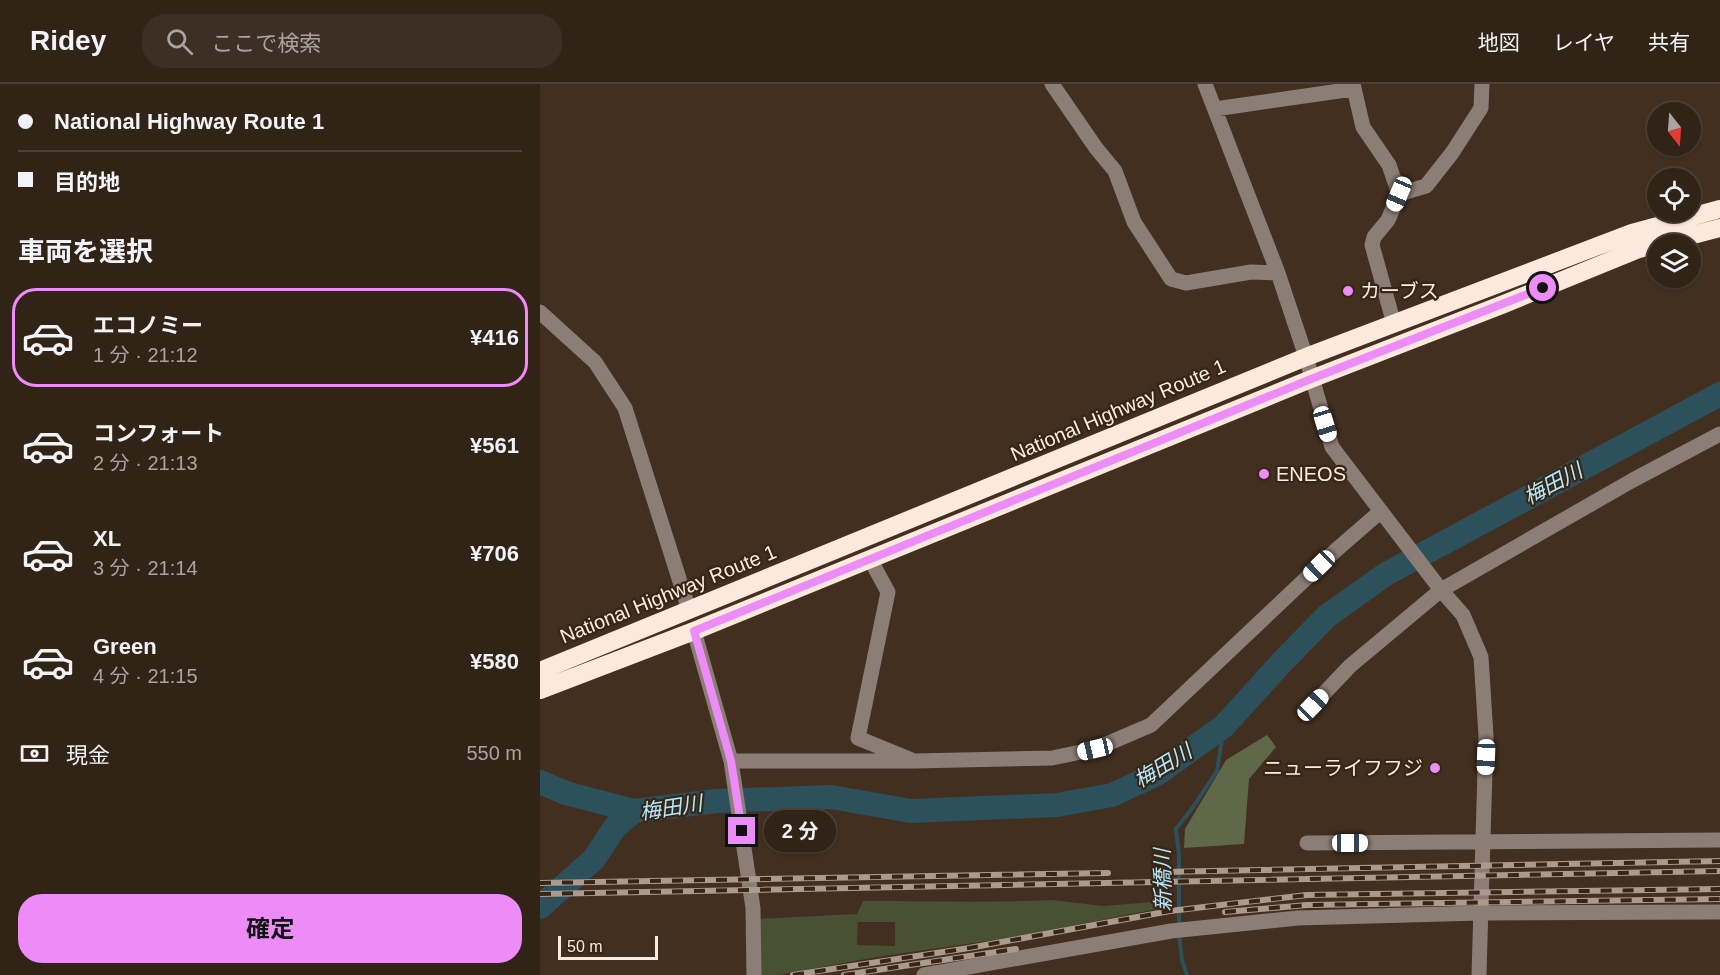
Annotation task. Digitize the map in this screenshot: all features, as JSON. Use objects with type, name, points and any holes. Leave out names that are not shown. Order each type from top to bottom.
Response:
[{"type":"highway","name":"National Highway Route 1","points":[[540,671],[1306,357],[1632,233],[1720,209]]},
{"type":"highway","points":[[540,690],[694,631],[1311,379],[1639,249],[1720,228]]},
{"type":"street","points":[[1052,84],[1096,148],[1115,171],[1134,222],[1171,279],[1186,283],[1251,272],[1278,273]]},
{"type":"street","points":[[1205,84],[1278,273],[1306,357],[1332,447],[1438,586],[1463,615],[1481,657],[1486,736],[1479,975]]},
{"type":"street","points":[[1399,194],[1426,186],[1452,153],[1481,108],[1482,84]]},
{"type":"street","points":[[1215,109],[1353,86],[1363,127],[1389,165],[1399,194],[1388,219],[1374,237],[1372,245],[1394,324]]},
{"type":"street","points":[[540,312],[595,363],[625,408],[689,610]]},
{"type":"street","points":[[1313,705],[1350,666],[1438,586],[1720,434]]},
{"type":"street","points":[[731,764],[1052,758],[1095,749],[1151,725],[1335,551],[1385,516]]},
{"type":"street","points":[[870,559],[888,592],[858,738],[914,761]]},
{"type":"street","points":[[694,631],[731,764],[753,909],[754,975]]},
{"type":"street","points":[[1307,843],[1483,847],[1720,840]]},
{"type":"street","points":[[924,975],[955,973],[1060,949],[1171,931],[1298,918],[1720,912]]},
{"type":"green space","points":[[1267,735],[1276,747],[1249,779],[1244,844],[1184,848],[1185,829],[1226,760]]},
{"type":"green space","points":[[1053,900],[1103,906],[1165,901],[1167,907],[1015,937],[877,957],[778,975],[758,975],[757,919],[857,914],[863,901]],"holes":[[[858,922],[895,922],[895,946],[857,945]]]},
{"type":"waterway","name":"梅田川","points":[[540,907],[594,859],[615,827],[634,811],[716,801],[831,797],[911,811],[1057,805],[1112,795],[1157,774],[1224,726],[1327,616],[1386,574],[1720,394]]},
{"type":"waterway","name":"新橋川","points":[[1179,927],[1179,855],[1176,829],[1217,771],[1224,726]]},
{"type":"waterway","points":[[540,782],[566,793],[634,811]]},
{"type":"waterway","name":"新橋川","points":[[1179,935],[1182,960],[1187,975]]},
{"type":"railway","points":[[1162,872],[1720,861]]},
{"type":"railway","points":[[540,894],[1720,871]]},
{"type":"railway","points":[[540,883],[1108,873]]},
{"type":"railway","points":[[793,975],[969,948],[1170,911],[1307,895],[1720,889]]},
{"type":"railway","points":[[1225,912],[1307,905],[1720,899]]},
{"type":"railway","points":[[844,975],[1016,949]]},
{"type":"place","name":"カーブス","points":[[1348,291]]},
{"type":"place","name":"ENEOS","points":[[1264,474]]},
{"type":"place","name":"ニューライフフジ","points":[[1435,768]]},
{"type":"route","points":[[742,831],[731,761],[694,631],[1311,379],[1543,288]]}]
